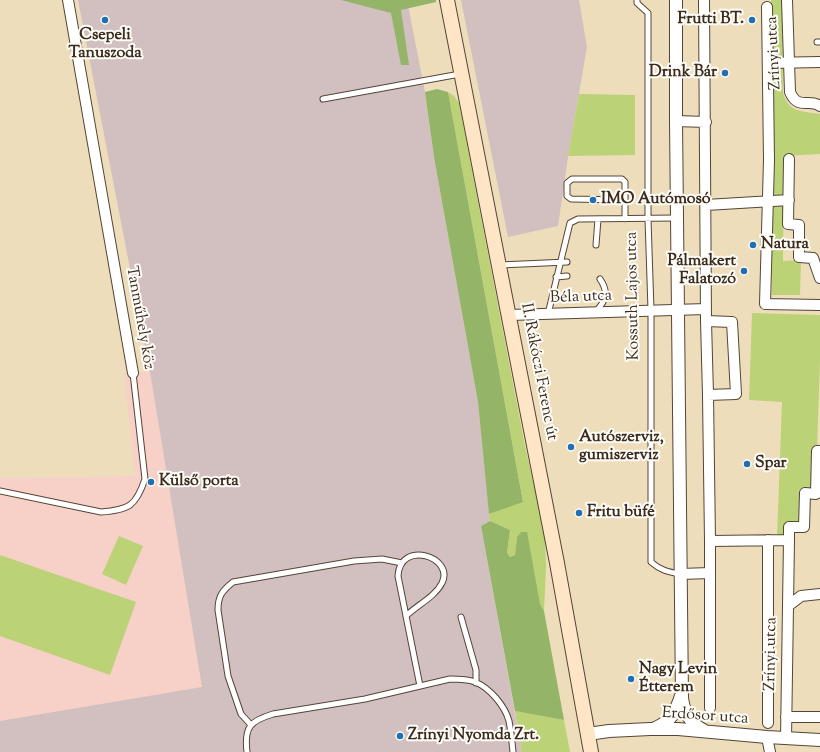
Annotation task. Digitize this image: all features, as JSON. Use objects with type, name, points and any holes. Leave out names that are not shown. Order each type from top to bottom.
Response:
[{"type":"main road","name":"II. Rákóczi Ferenc út","points":[[447,0],[557,563],[591,752]]},
{"type":"street","name":"Tanműhely köz","points":[[68,0],[133,373]]},
{"type":"street","points":[[676,0],[682,691],[683,705],[686,714],[694,724],[705,731]]},
{"type":"street","points":[[704,0],[706,122],[706,321],[710,541],[710,708]]},
{"type":"street","name":"Zrínyi utca","points":[[787,0],[789,87],[795,100],[802,104],[819,105]]},
{"type":"street","points":[[767,7],[769,160],[765,304],[820,305]]},
{"type":"street","points":[[768,63],[820,62]]},
{"type":"street","points":[[676,122],[706,122]]},
{"type":"street","points":[[789,159],[788,224],[799,225],[799,257],[813,258],[820,278]]},
{"type":"street","points":[[706,205],[768,200],[789,200]]},
{"type":"street","name":"Béla utca","points":[[509,315],[706,309]]},
{"type":"street","points":[[706,321],[732,322],[736,394],[708,395]]},
{"type":"street","points":[[788,606],[789,527],[804,527],[805,493],[816,494],[817,451],[820,451]]},
{"type":"street","points":[[768,540],[768,723]]},
{"type":"street","points":[[710,541],[789,540]]},
{"type":"street","points":[[680,574],[710,573]]},
{"type":"street","name":"Zrínyi utca","points":[[786,739],[788,606],[801,596],[820,594]]},
{"type":"street","points":[[650,729],[669,720],[676,710],[682,691]]},
{"type":"street","points":[[786,717],[820,717]]},
{"type":"street","name":"Erdősor utca","points":[[588,734],[650,729],[705,731],[786,739],[820,740]]},
{"type":"street","points":[[767,737],[770,752]]},
{"type":"lane","name":"Kossuth Lajos utca","points":[[637,0],[637,3],[648,13],[648,219],[651,310],[651,562],[657,568],[665,572],[680,574]]},
{"type":"lane","points":[[323,99],[462,74]]},
{"type":"lane","points":[[625,200],[571,199],[567,196],[567,183],[572,179],[622,178],[625,182],[625,200],[625,219]]},
{"type":"lane","points":[[548,314],[570,223],[578,219],[677,218]]},
{"type":"lane","points":[[596,245],[598,219]]},
{"type":"lane","points":[[499,266],[567,262]]},
{"type":"lane","points":[[556,277],[567,276]]},
{"type":"lane","points":[[595,312],[601,306],[605,298],[606,287],[600,279]]},
{"type":"lane","name":"Tanműhely köz","points":[[0,491],[102,512],[117,511],[130,506],[140,495],[145,479],[133,373]]},
{"type":"lane","points":[[406,616],[443,582],[443,572],[440,565],[434,558],[425,555],[414,555],[402,563],[398,570],[398,576],[406,616],[420,686]]},
{"type":"lane","points":[[252,724],[241,714],[228,676],[218,610],[218,600],[223,590],[233,582],[354,561],[382,559],[402,563]]},
{"type":"lane","points":[[461,617],[476,670],[476,682]]},
{"type":"lane","points":[[247,752],[247,731],[252,724],[261,718],[273,714],[365,698],[450,679],[464,679],[476,682],[488,690],[497,699],[508,720],[513,752]]},
{"type":"shaded area","points":[[78,0],[407,0],[425,92],[434,157],[478,402],[490,521],[481,526],[522,752],[0,752],[0,721],[202,687],[150,372]]},
{"type":"shaded area","points":[[461,0],[579,0],[587,47],[558,226],[508,237]]},
{"type":"shaded area","points":[[150,372],[202,687],[0,721],[0,478],[135,476],[124,373]]},
{"type":"green space","points":[[341,0],[436,0],[436,2],[401,10],[409,65],[401,65],[391,13]]},
{"type":"green space","points":[[771,0],[782,0],[783,92],[785,99],[788,104],[797,110],[820,114],[820,154],[784,156],[783,261],[801,260],[800,295],[772,295]]},
{"type":"green space","points":[[437,89],[448,92],[523,502],[489,514],[478,402],[434,157],[425,92]]},
{"type":"green space","points":[[448,92],[454,96],[459,103],[525,446],[545,534],[546,567],[544,611],[540,604],[521,532],[517,537],[515,555],[510,557],[507,553],[510,530],[490,521],[489,514],[523,501]]},
{"type":"green space","points":[[579,94],[635,95],[635,155],[568,156]]},
{"type":"green space","points":[[752,313],[820,315],[817,448],[812,448],[811,490],[802,524],[787,537],[777,537],[782,402],[749,400]]},
{"type":"green space","points":[[490,521],[510,530],[507,553],[510,557],[515,555],[517,537],[521,532],[527,532],[540,604],[544,611],[564,720],[515,711],[481,526]]},
{"type":"green space","points":[[119,536],[143,546],[126,585],[102,574]]},
{"type":"green space","points":[[0,555],[136,602],[110,675],[0,636]]},
{"type":"green space","points":[[515,711],[564,720],[570,752],[522,752]]},
{"type":"place","name":"Csepeli Tanuszoda","points":[[105,20]]},
{"type":"place","name":"Frutti BT.","points":[[752,20]]},
{"type":"place","name":"Drink Bár","points":[[725,73]]},
{"type":"place","name":"IMO Autómosó","points":[[593,200]]},
{"type":"place","name":"Natura","points":[[753,245]]},
{"type":"place","name":"Pálmakert Falatozó","points":[[744,271]]},
{"type":"place","name":"Autószerviz, gumiszerviz","points":[[571,447]]},
{"type":"place","name":"Spar","points":[[747,464]]},
{"type":"place","name":"Külső porta","points":[[151,482]]},
{"type":"place","name":"Fritu büfé","points":[[579,513]]},
{"type":"place","name":"Nagy Levin Étterem","points":[[631,679]]},
{"type":"place","name":"Zrínyi Nyomda Zrt.","points":[[400,736]]}]
